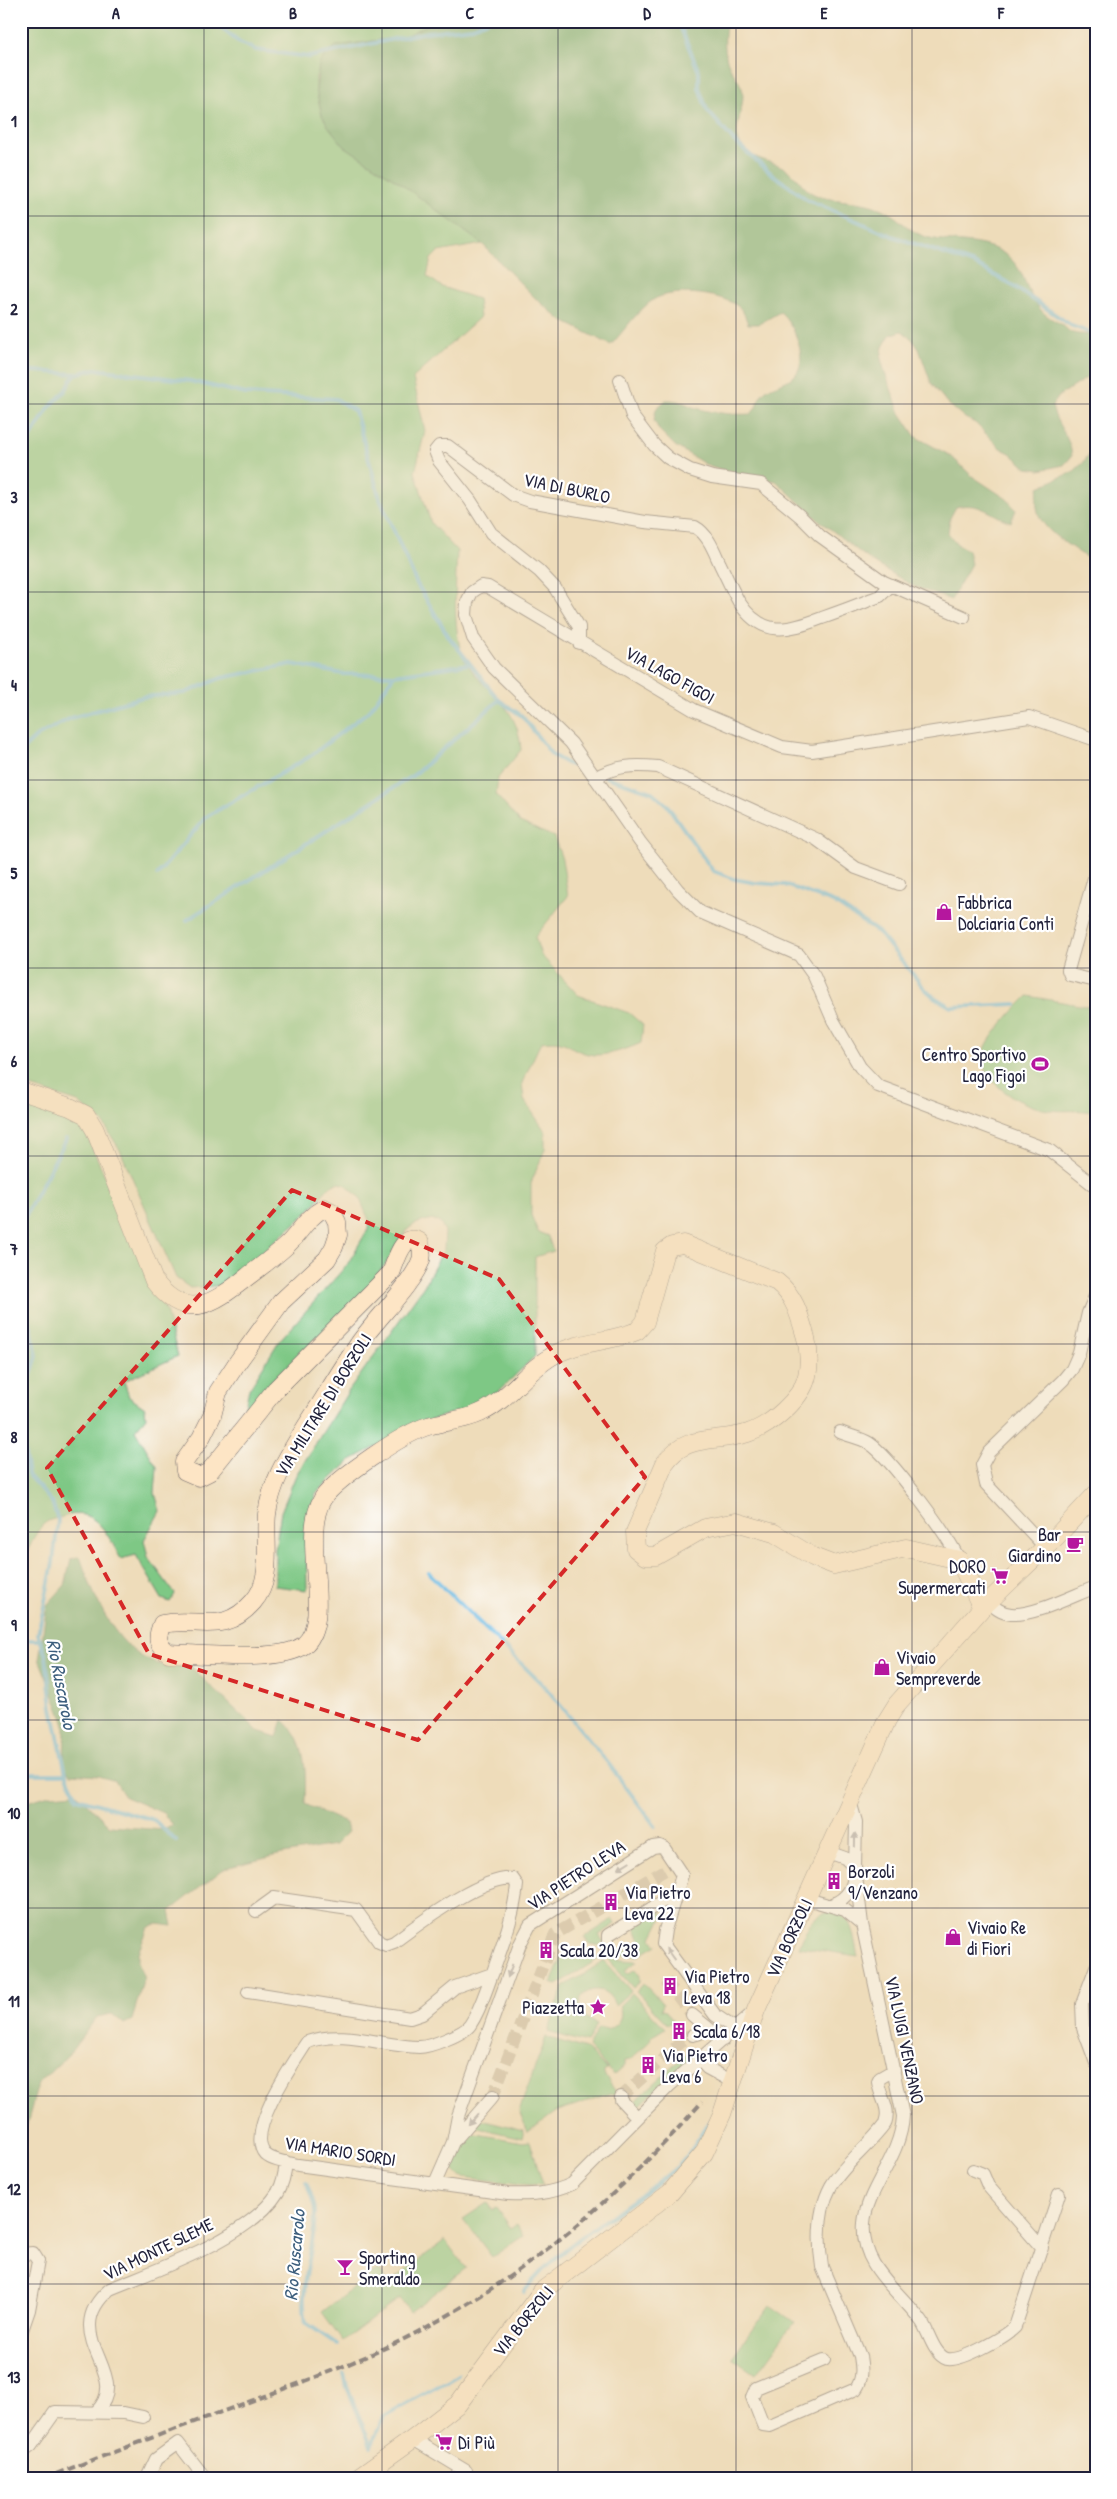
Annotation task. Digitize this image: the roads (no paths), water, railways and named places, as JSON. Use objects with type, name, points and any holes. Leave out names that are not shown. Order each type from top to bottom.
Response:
[{"type":"street","points":[[620,380],[632,416],[644,433],[668,458],[690,470],[712,477],[760,484],[800,516],[820,536],[891,585],[926,598],[964,617]]},
{"type":"street","name":"VIA DI BURLO","points":[[579,643],[578,628],[555,588],[539,571],[491,533],[470,500],[439,461],[435,451],[439,446],[448,446],[513,495],[530,502],[646,522],[695,527],[701,530],[740,603],[754,618],[769,628],[778,630],[795,629],[880,596],[891,585]]},
{"type":"street","name":"VIA LAGO FIGOI","points":[[1096,740],[1029,717],[812,751],[782,748],[694,710],[488,587],[481,586],[469,597],[466,609],[469,629],[484,654],[508,682],[571,743],[640,842],[678,890],[700,912],[799,955],[814,976],[833,1020],[860,1068],[878,1086],[1049,1150],[1096,1187]]},
{"type":"street","points":[[595,778],[609,769],[631,765],[658,768],[816,839],[856,868],[899,884]]},
{"type":"street","points":[[1096,871],[1068,970],[1070,975],[1096,981]]},
{"type":"street","name":"VIA MILITARE DI BORZOLI","points":[[21,1091],[70,1107],[86,1115],[95,1130],[154,1281],[165,1296],[183,1305],[211,1304],[228,1293],[288,1245],[314,1214],[324,1208],[332,1212],[337,1222],[338,1235],[327,1259],[280,1302],[218,1392],[212,1416],[201,1438],[184,1462],[185,1471],[191,1475],[199,1477],[209,1472],[276,1389],[391,1273],[401,1248],[410,1239],[420,1242],[422,1259],[414,1273],[357,1345],[284,1463],[274,1488],[267,1514],[267,1557],[264,1579],[255,1600],[241,1614],[218,1624],[171,1622],[162,1624],[157,1638],[160,1647],[170,1653],[266,1656],[291,1652],[304,1645],[313,1632],[317,1614],[314,1532],[322,1500],[340,1480],[381,1451],[427,1426],[466,1419],[496,1404],[532,1370],[554,1355],[637,1331],[645,1322],[665,1251],[683,1244],[777,1282],[782,1286],[794,1301],[803,1327],[809,1350],[807,1376],[796,1396],[761,1427],[747,1434],[694,1441],[672,1454],[665,1463],[635,1532],[634,1543],[640,1553],[650,1557],[656,1556],[705,1528],[736,1522],[774,1533],[813,1557],[834,1565],[906,1548],[959,1560]]},
{"type":"street","points":[[1046,1547],[986,1484],[982,1465],[989,1452],[1064,1380],[1072,1368],[1096,1294]]},
{"type":"street","points":[[840,1432],[868,1442],[883,1454],[950,1542],[985,1604],[1002,1612],[1017,1614],[1034,1610],[1096,1587]]},
{"type":"street","name":"VIA BORZOLI","points":[[366,2476],[458,2404],[542,2292],[670,2192],[704,2153],[712,2139],[733,2082],[756,2010],[887,1720],[897,1704],[985,1604],[1046,1547],[1096,1494]]},
{"type":"street","name":"VIA LUIGI VENZANO","points":[[850,1801],[856,1822],[855,1868],[862,1924],[902,2102],[901,2134],[869,2205],[864,2221],[865,2236],[869,2254],[879,2272],[916,2315],[940,2356],[949,2360],[960,2358],[1004,2336],[1015,2327],[1059,2194]]},
{"type":"street","name":"VIA PIETRO LEVA","points":[[435,2183],[453,2142],[458,2116],[520,1944],[530,1925],[653,1847],[660,1846],[664,1848],[682,1875],[679,1889]]},
{"type":"street","points":[[828,1852],[846,1858],[855,1868],[854,1880],[848,1895],[841,1901],[831,1905]]},
{"type":"street","points":[[667,1869],[679,1889],[664,1935],[663,1944],[715,2015],[736,2029]]},
{"type":"street","name":"VIA MARIO SORDI","points":[[256,1911],[274,1898],[349,1908],[356,1910],[379,1942],[386,1945],[394,1942],[447,1904],[504,1878],[513,1879],[517,1885],[513,1911],[492,1974],[469,2026],[443,2041],[421,2047],[338,2036],[322,2036],[307,2042],[263,2117],[261,2148],[266,2155],[286,2162],[532,2195],[560,2190],[572,2184],[698,2058],[736,2029],[742,2020],[756,2010]]},
{"type":"street","points":[[608,1943],[608,1935],[679,1889]]},
{"type":"street","points":[[807,1899],[831,1905],[852,1914],[862,1924]]},
{"type":"street","points":[[1096,1967],[1082,2004],[1082,2028],[1096,2063]]},
{"type":"street","points":[[248,1992],[410,2018],[422,2014],[455,1987],[492,1974]]},
{"type":"street","points":[[692,2016],[722,2040]]},
{"type":"street","points":[[693,2035],[700,2033],[703,2025]]},
{"type":"street","points":[[698,2058],[707,2068],[733,2082]]},
{"type":"street","points":[[824,2360],[756,2388],[752,2397],[763,2425],[770,2426],[856,2389],[860,2381],[860,2356],[822,2267],[820,2253],[821,2218],[832,2186],[884,2124],[887,2114],[886,2103],[878,2082],[880,2078],[894,2070]]},
{"type":"street","points":[[453,2142],[493,2096]]},
{"type":"street","points":[[621,2096],[621,2100],[637,2117]]},
{"type":"street","name":"VIA MONTE SLEME","points":[[96,2412],[106,2400],[108,2390],[106,2378],[89,2329],[92,2312],[100,2298],[110,2289],[204,2250],[236,2230],[271,2202],[282,2183],[286,2162]]},
{"type":"street","points":[[974,2170],[983,2174],[988,2186],[1042,2248]]},
{"type":"street","points":[[21,2254],[32,2253],[38,2261],[21,2333]]},
{"type":"street","points":[[21,2453],[32,2446],[55,2412],[96,2412],[143,2417]]},
{"type":"street","points":[[413,2439],[466,2471],[463,2478]]},
{"type":"street","points":[[147,2478],[156,2459],[178,2443],[205,2478]]},
{"type":"waterway","points":[[212,21],[240,43],[256,50],[309,57],[427,32],[473,27],[487,21]]},
{"type":"waterway","points":[[678,21],[699,72],[699,88],[707,110],[733,140],[772,174],[808,200],[892,236],[974,264],[1012,285],[1072,326],[1096,335]]},
{"type":"waterway","points":[[21,370],[75,374],[95,369],[190,381],[246,394],[336,399],[355,411],[380,499],[417,584],[449,637],[499,700],[522,716],[552,755],[568,764],[585,769]]},
{"type":"waterway","points":[[21,453],[48,409],[65,391],[75,374]]},
{"type":"waterway","points":[[21,751],[37,736],[71,718],[143,697],[185,693],[221,678],[292,664],[343,674],[394,675],[470,664]]},
{"type":"waterway","points":[[157,875],[206,817],[309,757],[370,710],[394,675]]},
{"type":"waterway","points":[[187,920],[415,774],[499,700]]},
{"type":"waterway","points":[[606,777],[652,792],[667,805],[713,871],[734,879],[785,885],[833,902],[878,932],[925,989],[951,1007],[1016,1004]]},
{"type":"waterway","points":[[21,1224],[66,1139]]},
{"type":"waterway","name":"Rio Ruscarolo","points":[[21,1300],[29,1319],[37,1356],[24,1397],[22,1436],[28,1475],[52,1502],[58,1520],[53,1563],[38,1634],[46,1656],[52,1708],[66,1774],[77,1798],[154,1820],[176,1841]]},
{"type":"waterway","points":[[429,1573],[546,1688],[608,1763],[655,1826]]},
{"type":"waterway","points":[[21,1640],[40,1640]]},
{"type":"waterway","points":[[21,1774],[66,1774]]},
{"type":"waterway","points":[[524,2292],[557,2256],[658,2183],[677,2167],[691,2151],[710,2121]]},
{"type":"waterway","name":"Rio Ruscarolo","points":[[306,2182],[315,2208],[305,2281],[304,2309],[306,2323],[338,2345]]},
{"type":"waterway","name":"Rio Ruscarolo","points":[[344,2373],[347,2387],[371,2446]]},
{"type":"waterway","points":[[371,2446],[384,2416],[458,2375]]},
{"type":"tunnel","points":[[493,2096],[555,1934],[667,1869]]},
{"type":"tunnel","points":[[666,1981],[692,2015]]},
{"type":"tunnel","points":[[621,2097],[688,2036],[693,2035]]},
{"type":"railway","points":[[45,2478],[298,2384],[391,2345],[436,2322],[511,2275],[579,2224],[642,2166],[702,2102]]},
{"type":"place","name":"Fabbrica Dolciaria Conti","points":[[944,912]]},
{"type":"place","name":"Centro Sportivo Lago Figoi","points":[[1040,1064]]},
{"type":"place","name":"Bar Giardino","points":[[1075,1544]]},
{"type":"place","name":"DORO Supermercati","points":[[1000,1576]]},
{"type":"place","name":"Vivaio Sempreverde","points":[[882,1667]]},
{"type":"place","name":"Borzoli 9/Venzano","points":[[834,1881]]},
{"type":"place","name":"Via Pietro Leva 22","points":[[611,1902]]},
{"type":"place","name":"Vivaio Re di Fiori","points":[[953,1937]]},
{"type":"place","name":"Scala 20/38","points":[[546,1950]]},
{"type":"place","name":"Via Pietro Leva 18","points":[[670,1986]]},
{"type":"place","name":"Piazzetta","points":[[598,2007]]},
{"type":"place","name":"Scala 6/18","points":[[679,2031]]},
{"type":"place","name":"Via Pietro Leva 6","points":[[648,2065]]},
{"type":"place","name":"Sporting Smeraldo","points":[[345,2267]]},
{"type":"place","name":"Di Più","points":[[444,2442]]}]
